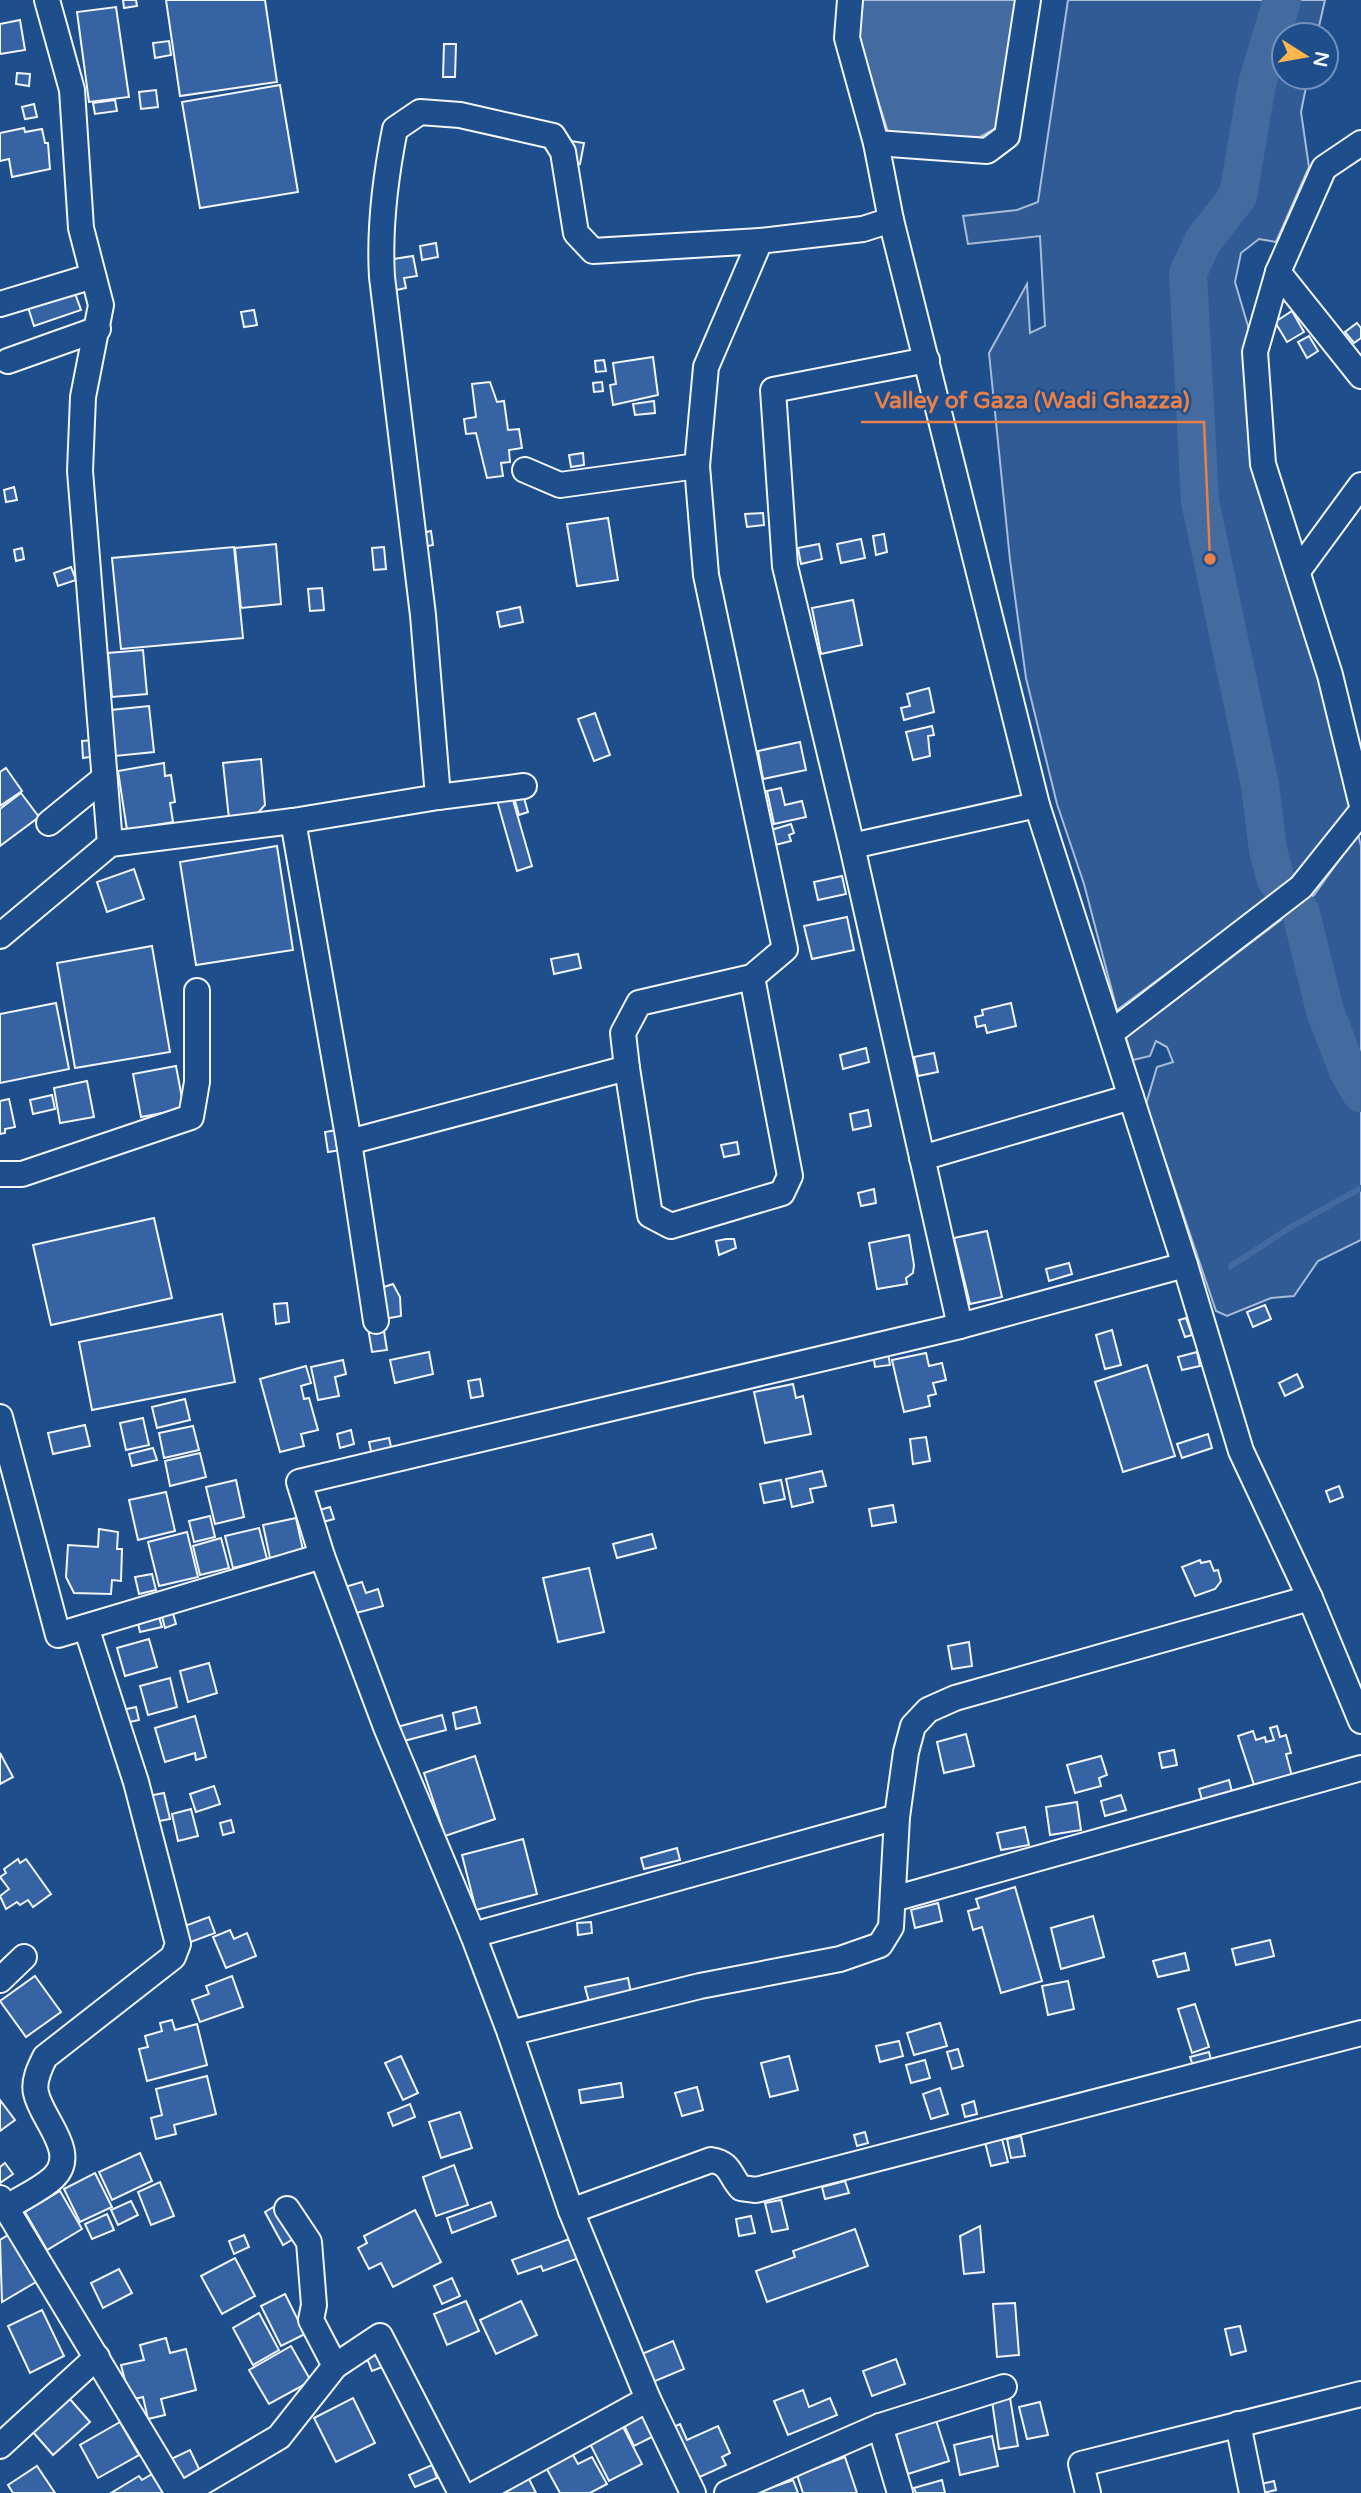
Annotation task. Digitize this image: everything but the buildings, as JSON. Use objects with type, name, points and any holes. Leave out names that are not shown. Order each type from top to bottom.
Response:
[{"type":"street","points":[[47,0],[72,90],[81,228],[101,304],[83,397],[80,471],[110,844]]},
{"type":"street","points":[[850,0],[847,38],[876,143],[891,220],[1037,805],[1185,1265],[1241,1451],[1310,1598],[1361,1721]]},
{"type":"street","points":[[876,143],[986,151],[1007,136],[1028,0]]},
{"type":"street","points":[[438,797],[424,615],[382,277],[380,232],[385,180],[395,129],[419,112],[460,115],[554,136],[563,152],[576,233],[593,251],[760,241],[863,229],[891,220]]},
{"type":"street","points":[[1361,143],[1324,168],[1278,272],[1255,352],[1263,464],[1330,676],[1361,802]]},
{"type":"street","points":[[752,977],[790,1176],[782,1193],[671,1226],[650,1216],[623,1033],[639,1003],[752,977],[785,949],[706,575],[697,466],[706,367],[760,241]]},
{"type":"street","points":[[1278,272],[1361,376]]},
{"type":"street","points":[[0,304],[93,276]]},
{"type":"street","points":[[8,361],[98,329]]},
{"type":"street","points":[[927,360],[773,390],[785,566],[852,846],[960,1326]]},
{"type":"street","points":[[524,470],[560,485],[697,466]]},
{"type":"street","points":[[1298,571],[1361,485]]},
{"type":"street","points":[[49,823],[103,779]]},
{"type":"street","points":[[0,936],[110,844],[293,821],[524,786]]},
{"type":"street","points":[[852,846],[1037,805]]},
{"type":"street","points":[[1111,1033],[1301,887],[1361,812]]},
{"type":"street","points":[[293,821],[349,1142],[376,1321]]},
{"type":"street","points":[[0,1174],[22,1174],[191,1117],[197,1082],[197,990]]},
{"type":"street","points":[[349,1142],[627,1068]]},
{"type":"street","points":[[922,1158],[1131,1097]]},
{"type":"street","points":[[693,2493],[648,2399],[571,2211],[510,2033],[473,1935],[386,1727],[322,1556],[299,1482],[960,1326],[1185,1265]]},
{"type":"street","points":[[0,1418],[58,1635],[322,1556]]},
{"type":"street","points":[[510,2033],[700,1986],[868,1951],[880,1945],[891,1927],[897,1817],[906,1752],[913,1726],[928,1710],[955,1698],[1310,1598]]},
{"type":"street","points":[[86,1627],[136,1782],[178,1944],[173,1957],[45,2057],[37,2073],[35,2092],[61,2145],[63,2160],[54,2178],[3,2203],[178,2493]]},
{"type":"street","points":[[893,1899],[1361,1768]]},
{"type":"street","points":[[473,1935],[897,1817]]},
{"type":"street","points":[[0,1980],[23,1957]]},
{"type":"street","points":[[571,2211],[711,2160],[723,2162],[730,2168],[734,2180],[741,2188],[756,2190],[1361,2033]]},
{"type":"street","points":[[287,2208],[309,2242],[314,2305],[311,2320],[335,2366]]},
{"type":"street","points":[[184,2493],[279,2437],[335,2366],[380,2336],[461,2493]]},
{"type":"street","points":[[0,2446],[97,2357]]},
{"type":"street","points":[[727,2493],[880,2426],[1004,2387]]},
{"type":"street","points":[[1088,2493],[1081,2464],[1361,2394]]},
{"type":"street","points":[[477,2493],[648,2399]]},
{"type":"street","points":[[1238,2424],[1252,2493]]},
{"type":"street","points":[[880,2426],[900,2493]]},
{"type":"shaded area","points":[[863,0],[1021,0],[1002,125],[980,137],[889,135],[859,40]]},
{"type":"shaded area","points":[[1068,0],[1325,0],[1320,21],[1270,21],[1270,91],[1305,91],[1301,112],[1309,167],[1276,242],[1259,239],[1241,253],[1235,282],[1250,333],[1247,353],[1353,806],[1294,879],[1117,1010],[1084,884],[1057,804],[1026,678],[1010,560],[989,353],[1027,284],[1030,333],[1045,326],[1040,236],[968,244],[963,216],[1017,210],[1038,202]]},
{"type":"shaded area","points":[[1358,834],[1361,846],[1361,1240],[1318,1261],[1294,1296],[1271,1298],[1227,1316],[1216,1311],[1146,1104],[1157,1067],[1173,1062],[1167,1047],[1156,1041],[1150,1056],[1133,1060],[1126,1037],[1314,895]]},
{"type":"waterway","points":[[1282,0],[1257,84],[1238,196],[1203,241],[1188,273],[1200,501],[1260,785],[1268,850],[1276,880],[1301,913],[1325,1011],[1348,1071],[1361,1093]]},
{"type":"waterway","points":[[1231,1266],[1291,1227],[1361,1188]]},
{"type":"place","name":"Valley of Gaza (Wadi Ghazza)","points":[[1210,559]]}]
